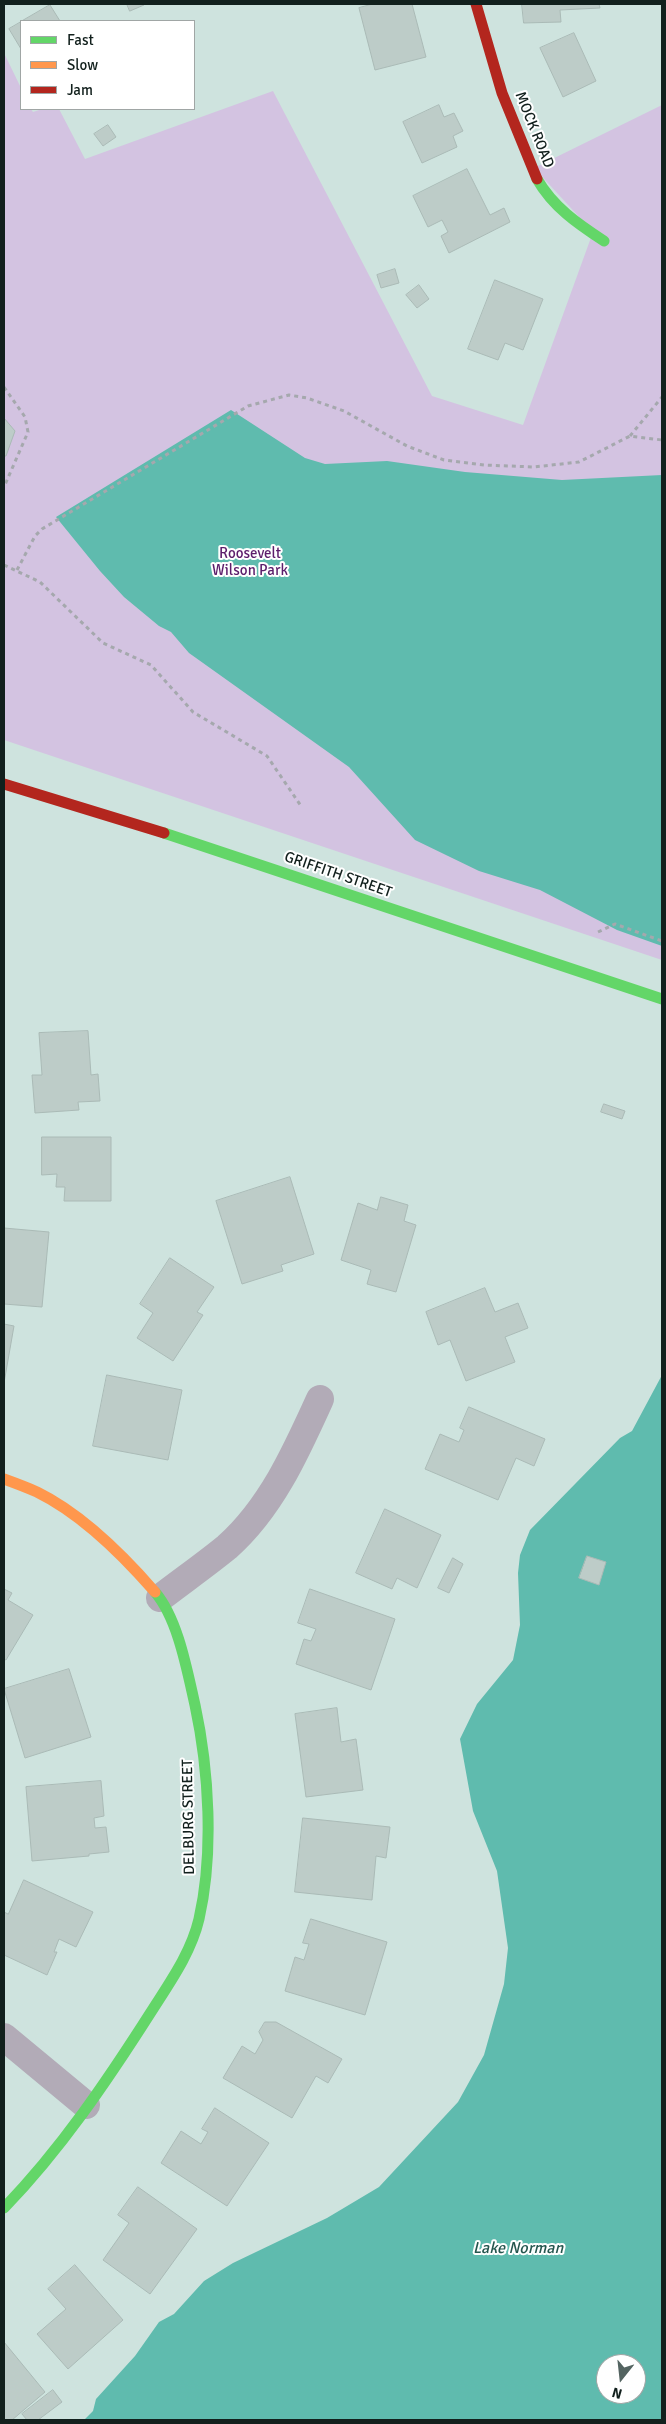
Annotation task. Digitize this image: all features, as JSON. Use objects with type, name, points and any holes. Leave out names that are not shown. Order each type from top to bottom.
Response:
[{"type":"street","name":"MOCK ROAD","points":[[476,4],[485,44],[512,122],[536,178],[548,196],[562,210],[574,221],[604,241]]},
{"type":"street","name":"GRIFFITH STREET","points":[[4,784],[202,845],[662,999]]},
{"type":"street","points":[[160,1598],[227,1546],[256,1516],[278,1483],[320,1399]]},
{"type":"street","name":"DELBURG STREET","points":[[4,1478],[37,1492],[75,1516],[132,1565],[160,1598],[175,1632],[182,1655],[201,1733],[206,1785],[205,1883],[199,1920],[185,1958],[116,2067],[86,2105],[39,2172],[4,2208]]},
{"type":"street","points":[[4,2037],[86,2105]]},
{"type":"path","points":[[4,387],[25,417],[28,432],[4,487]]},
{"type":"path","points":[[17,570],[35,536],[51,525],[248,406],[289,395],[307,398],[344,411],[407,446],[444,460],[484,465],[534,467],[579,462],[630,436],[662,397]]},
{"type":"path","points":[[630,436],[662,440]]},
{"type":"path","points":[[4,565],[17,570],[50,591],[103,643],[151,665],[193,712],[266,756],[301,806]]},
{"type":"path","points":[[598,932],[615,924],[662,941]]},
{"type":"green space","name":"Roosevelt Wilson Park","points":[[4,53],[20,86],[20,110],[32,110],[33,112],[39,110],[60,110],[85,159],[273,91],[432,396],[523,425],[593,232],[534,168],[662,105],[662,960],[4,740]]},
{"type":"water","points":[[231,410],[305,458],[325,464],[387,461],[465,472],[562,480],[662,475],[662,946],[617,930],[540,890],[479,871],[415,840],[349,767],[189,653],[171,632],[159,626],[124,597],[56,517]]},
{"type":"water","name":"Lake Norman","points":[[662,1375],[662,2420],[84,2420],[93,2411],[96,2399],[135,2356],[159,2322],[174,2314],[204,2281],[233,2263],[327,2218],[379,2187],[458,2102],[484,2055],[504,1984],[508,1948],[497,1871],[473,1811],[460,1739],[477,1704],[513,1660],[520,1625],[518,1573],[520,1555],[530,1530],[620,1438],[632,1431]]},
{"type":"building","points":[[127,4],[144,4],[144,5],[130,11]]},
{"type":"building","points":[[373,4],[412,4],[426,57],[375,70],[359,8]]},
{"type":"building","points":[[522,4],[599,4],[600,8],[560,10],[561,22],[524,23]]},
{"type":"building","points":[[50,5],[59,20],[24,20]]},
{"type":"building","points":[[20,23],[20,47],[9,29]]},
{"type":"building","points":[[574,33],[596,81],[563,97],[540,48]]},
{"type":"building","points":[[439,105],[444,117],[454,113],[463,131],[453,136],[457,147],[422,163],[403,122]]},
{"type":"building","points":[[108,125],[116,137],[103,146],[94,134]]},
{"type":"building","points":[[467,169],[490,215],[504,208],[510,222],[449,253],[441,236],[448,232],[442,220],[428,227],[413,196]]},
{"type":"building","points":[[395,269],[399,283],[381,288],[377,275]]},
{"type":"building","points":[[495,280],[543,299],[523,350],[505,343],[498,360],[468,349]]},
{"type":"building","points":[[419,285],[429,299],[417,308],[406,295]]},
{"type":"building","points":[[4,418],[15,431],[6,456],[4,456]]},
{"type":"building","points":[[88,1031],[91,1075],[98,1074],[100,1101],[78,1102],[79,1110],[35,1113],[32,1075],[42,1075],[39,1033]]},
{"type":"building","points":[[604,1104],[625,1111],[622,1119],[601,1112]]},
{"type":"building","points":[[42,1137],[111,1137],[111,1201],[64,1201],[65,1187],[56,1187],[57,1174],[42,1175]]},
{"type":"building","points":[[290,1177],[314,1254],[281,1265],[283,1271],[242,1284],[216,1201]]},
{"type":"building","points":[[381,1197],[408,1205],[404,1221],[416,1225],[396,1292],[367,1284],[371,1270],[341,1260],[358,1203],[377,1210]]},
{"type":"building","points":[[4,1228],[49,1232],[42,1307],[4,1304]]},
{"type":"building","points":[[170,1258],[214,1287],[197,1312],[203,1315],[173,1361],[137,1338],[153,1313],[140,1304]]},
{"type":"building","points":[[485,1288],[495,1312],[518,1303],[528,1328],[505,1337],[515,1362],[466,1381],[450,1340],[438,1345],[426,1312]]},
{"type":"building","points":[[4,1324],[14,1326],[4,1383]]},
{"type":"building","points":[[107,1375],[182,1390],[168,1460],[93,1446]]},
{"type":"building","points":[[469,1407],[545,1439],[534,1466],[516,1458],[498,1500],[425,1469],[440,1434],[459,1442],[464,1430],[460,1428]]},
{"type":"building","points":[[385,1509],[441,1535],[417,1588],[397,1578],[392,1589],[356,1573]]},
{"type":"building","points":[[587,1556],[606,1562],[599,1585],[579,1578]]},
{"type":"building","points":[[453,1558],[463,1564],[449,1593],[438,1588]]},
{"type":"building","points":[[4,1589],[12,1593],[8,1600],[33,1615],[6,1660],[4,1659]]},
{"type":"building","points":[[310,1589],[395,1619],[371,1690],[296,1664],[304,1639],[311,1641],[316,1629],[298,1623]]},
{"type":"building","points":[[69,1669],[91,1737],[25,1758],[4,1689]]},
{"type":"building","points":[[337,1708],[341,1742],[356,1739],[363,1790],[306,1797],[295,1714]]},
{"type":"building","points":[[101,1781],[104,1816],[94,1818],[95,1828],[106,1827],[109,1852],[89,1854],[89,1856],[32,1861],[26,1787]]},
{"type":"building","points":[[303,1818],[390,1827],[386,1858],[376,1856],[372,1900],[295,1892]]},
{"type":"building","points":[[24,1880],[93,1912],[76,1947],[59,1939],[54,1952],[57,1952],[47,1975],[4,1955],[4,1912],[8,1914]]},
{"type":"building","points":[[311,1919],[387,1942],[365,2015],[285,1991],[295,1957],[304,1960],[309,1944],[303,1943]]},
{"type":"building","points":[[265,2022],[276,2022],[342,2059],[328,2083],[316,2076],[292,2118],[223,2078],[242,2046],[255,2054],[263,2040],[259,2032]]},
{"type":"building","points":[[215,2108],[269,2143],[227,2206],[161,2163],[181,2131],[201,2144],[208,2132],[202,2129]]},
{"type":"building","points":[[138,2187],[197,2229],[150,2294],[103,2260],[129,2223],[118,2215]]},
{"type":"building","points":[[75,2265],[123,2320],[68,2369],[37,2334],[66,2309],[48,2289]]},
{"type":"building","points":[[4,2342],[45,2392],[12,2420],[4,2420]]},
{"type":"building","points":[[53,2390],[62,2402],[38,2420],[27,2420],[22,2414]]},
{"type":"traffic: fast","points":[[537,179],[558,206],[604,241]]},
{"type":"traffic: fast","points":[[164,833],[662,999]]},
{"type":"traffic: fast","points":[[4,2208],[64,2138],[117,2063],[179,1967],[191,1944],[199,1919],[204,1894],[208,1839],[204,1757],[195,1705],[181,1646],[170,1616],[155,1592]]},
{"type":"traffic: slow","points":[[4,1479],[54,1501],[85,1523],[115,1549],[155,1592]]},
{"type":"traffic: jam","points":[[476,4],[502,93],[537,179]]},
{"type":"traffic: jam","points":[[4,784],[164,833]]}]
